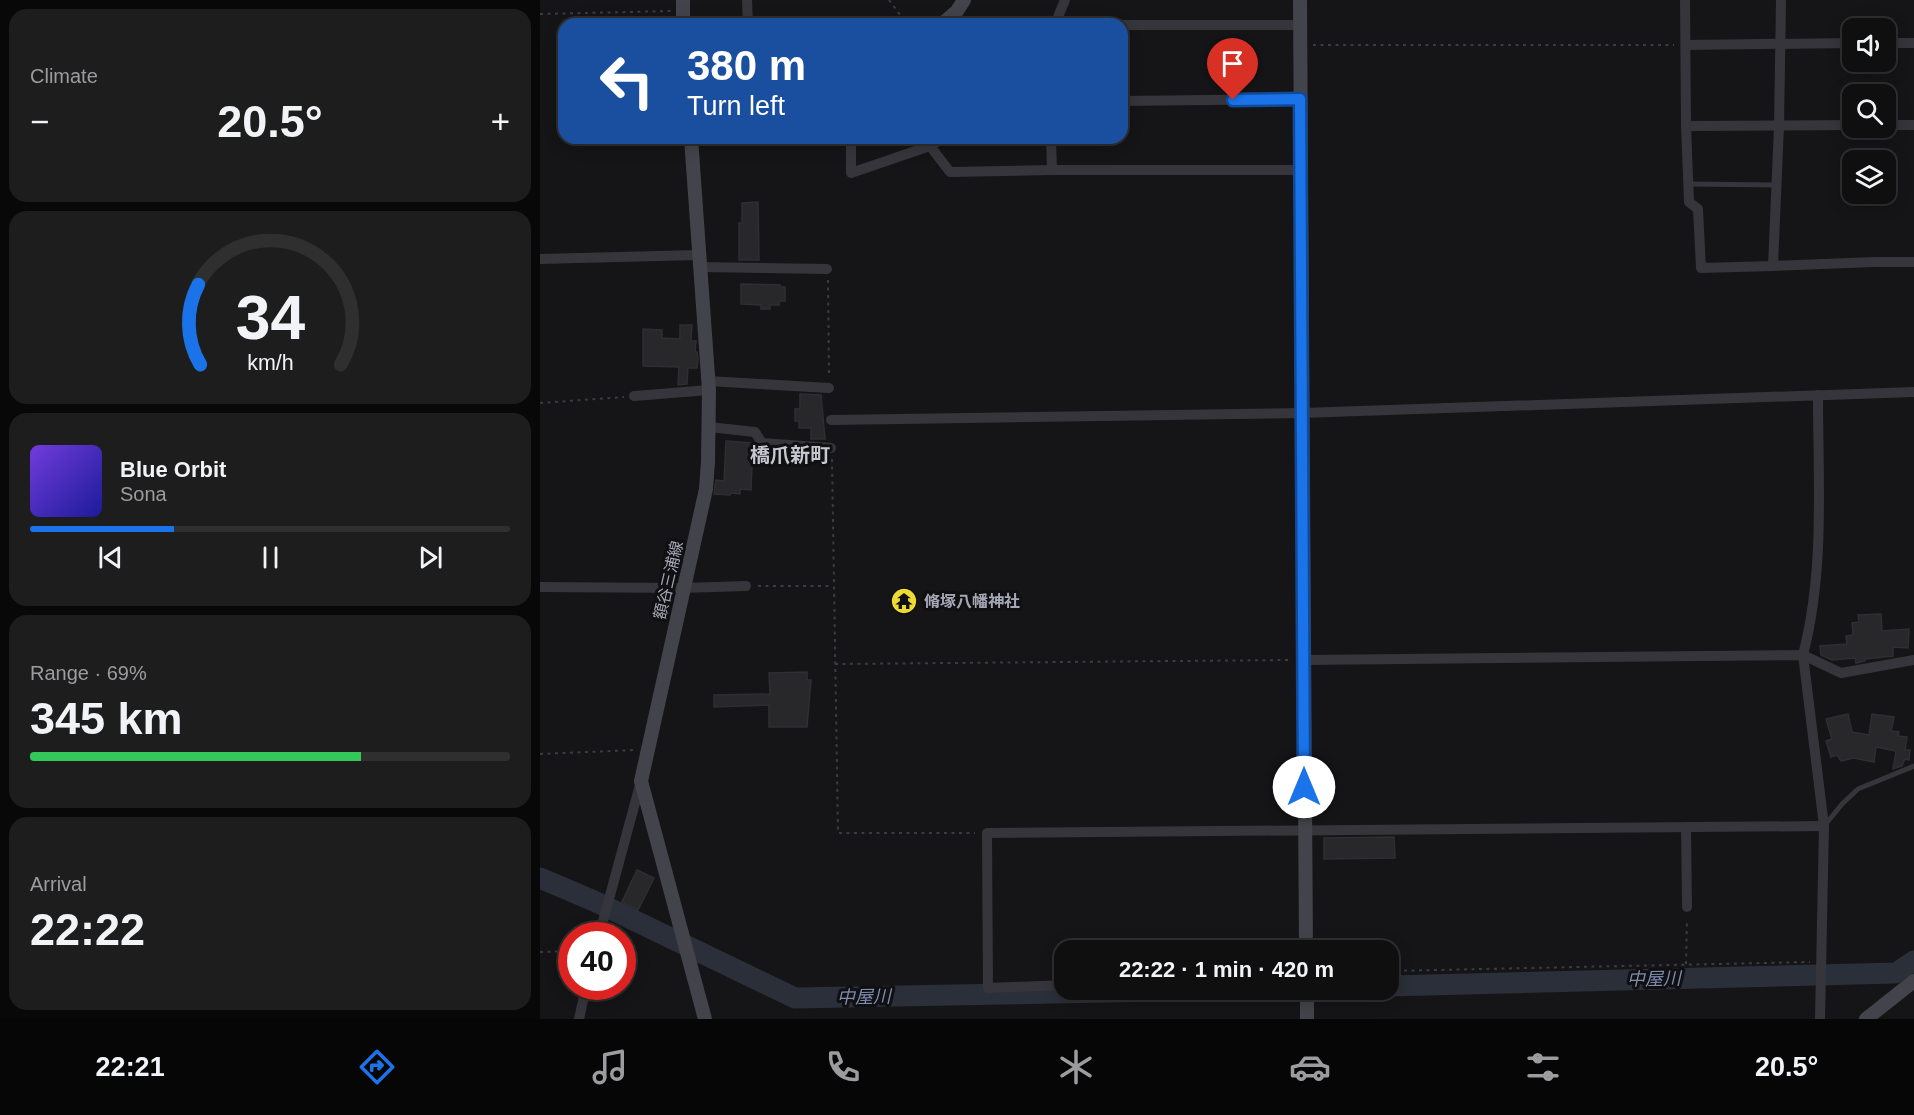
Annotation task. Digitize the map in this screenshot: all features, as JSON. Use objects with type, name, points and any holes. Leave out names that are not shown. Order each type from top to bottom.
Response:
[{"type":"street","points":[[747,0],[747,18]]},
{"type":"street","points":[[950,18],[957,12],[964,0]]},
{"type":"street","points":[[1058,18],[1065,0]]},
{"type":"street","points":[[1300,0],[1306,940]]},
{"type":"street","points":[[1685,0],[1687,184],[1689,202],[1698,209],[1701,268],[1914,262]]},
{"type":"street","points":[[1773,266],[1781,0]]},
{"type":"street","points":[[1128,26],[1300,26]]},
{"type":"street","points":[[1686,45],[1842,43]]},
{"type":"street","points":[[1896,43],[1914,43]]},
{"type":"street","points":[[1128,101],[1300,99]]},
{"type":"street","points":[[1686,126],[1842,125]]},
{"type":"street","points":[[1896,125],[1914,125]]},
{"type":"street","name":"額谷三浦線","points":[[691,144],[709,386],[706,489],[646,750],[641,781],[705,1019]]},
{"type":"street","points":[[851,144],[851,173],[933,144]]},
{"type":"street","points":[[1051,144],[1052,170]]},
{"type":"street","points":[[930,146],[950,172],[1300,170]]},
{"type":"street","points":[[540,259],[699,261],[827,269]]},
{"type":"street","points":[[634,396],[709,386],[829,388]]},
{"type":"street","points":[[831,420],[1302,413],[1914,392]]},
{"type":"street","points":[[1818,395],[1819,561],[1809,631],[1803,655],[1824,826],[1820,1019]]},
{"type":"street","points":[[709,427],[755,432],[762,443],[831,448]]},
{"type":"street","points":[[540,587],[746,586]]},
{"type":"street","points":[[1304,660],[1803,655],[1841,673],[1914,660]]},
{"type":"street","points":[[603,922],[641,781]]},
{"type":"street","points":[[1054,986],[988,988],[987,833],[1824,826]]},
{"type":"street","points":[[1686,827],[1687,907]]},
{"type":"street","points":[[1866,1019],[1914,981]]},
{"type":"street","points":[[579,1019],[583,1000]]},
{"type":"street","points":[[1307,1000],[1307,1019]]},
{"type":"lane","points":[[1687,184],[1777,184]]},
{"type":"lane","points":[[1824,826],[1858,789],[1914,766]]},
{"type":"path","points":[[889,0],[902,18]]},
{"type":"path","points":[[540,14],[683,12]]},
{"type":"path","points":[[1300,45],[1686,45]]},
{"type":"path","points":[[827,269],[829,388]]},
{"type":"path","points":[[540,403],[634,396]]},
{"type":"path","points":[[831,448],[838,832],[987,833]]},
{"type":"path","points":[[746,586],[833,586]]},
{"type":"path","points":[[835,664],[1304,660]]},
{"type":"path","points":[[540,754],[646,750]]},
{"type":"path","points":[[1686,964],[1687,907]]},
{"type":"path","points":[[540,952],[558,951]]},
{"type":"path","points":[[1399,971],[1820,961]]},
{"type":"building","points":[[758,202],[759,260],[739,260],[739,223],[742,223],[742,203]]},
{"type":"building","points":[[741,284],[780,285],[780,287],[785,287],[785,301],[779,301],[779,305],[770,305],[770,309],[761,309],[761,305],[741,304]]},
{"type":"building","points":[[680,325],[692,325],[691,341],[696,341],[695,352],[697,352],[698,360],[697,368],[688,368],[687,384],[678,385],[679,367],[643,366],[643,329],[662,330],[662,338],[680,339]]},
{"type":"building","points":[[800,394],[821,395],[825,439],[811,439],[811,428],[799,428],[799,421],[795,421],[795,409],[800,409]]},
{"type":"building","points":[[726,441],[753,443],[751,490],[740,489],[740,494],[714,494],[716,480],[724,481]]},
{"type":"building","points":[[1881,614],[1882,631],[1909,629],[1908,648],[1893,647],[1893,656],[1865,659],[1865,661],[1856,663],[1855,658],[1832,660],[1821,655],[1820,646],[1847,644],[1846,636],[1853,635],[1852,623],[1859,622],[1858,615]]},
{"type":"building","points":[[807,672],[807,680],[811,680],[807,727],[769,727],[769,705],[714,707],[714,695],[770,694],[769,673]]},
{"type":"building","points":[[1848,714],[1852,732],[1869,735],[1872,714],[1894,717],[1891,731],[1899,732],[1898,736],[1907,737],[1905,750],[1910,750],[1909,760],[1905,759],[1902,766],[1893,769],[1896,751],[1876,747],[1874,762],[1854,758],[1841,761],[1837,755],[1831,757],[1826,741],[1832,739],[1826,719]]},
{"type":"building","points":[[1394,837],[1395,858],[1324,859],[1324,838]]},
{"type":"building","points":[[637,870],[654,878],[638,910],[622,902]]},
{"type":"waterway","name":"中屋川","points":[[540,878],[594,901],[795,998],[1054,993]]},
{"type":"waterway","name":"中屋川","points":[[1399,986],[1896,973],[1914,961]]},
{"type":"place","name":"脩塚八幡神社","points":[[904,601]]},
{"type":"district","name":"橋爪新町","points":[[790,455]]},
{"type":"route","points":[[1233,100],[1300,99],[1304,787]]}]
